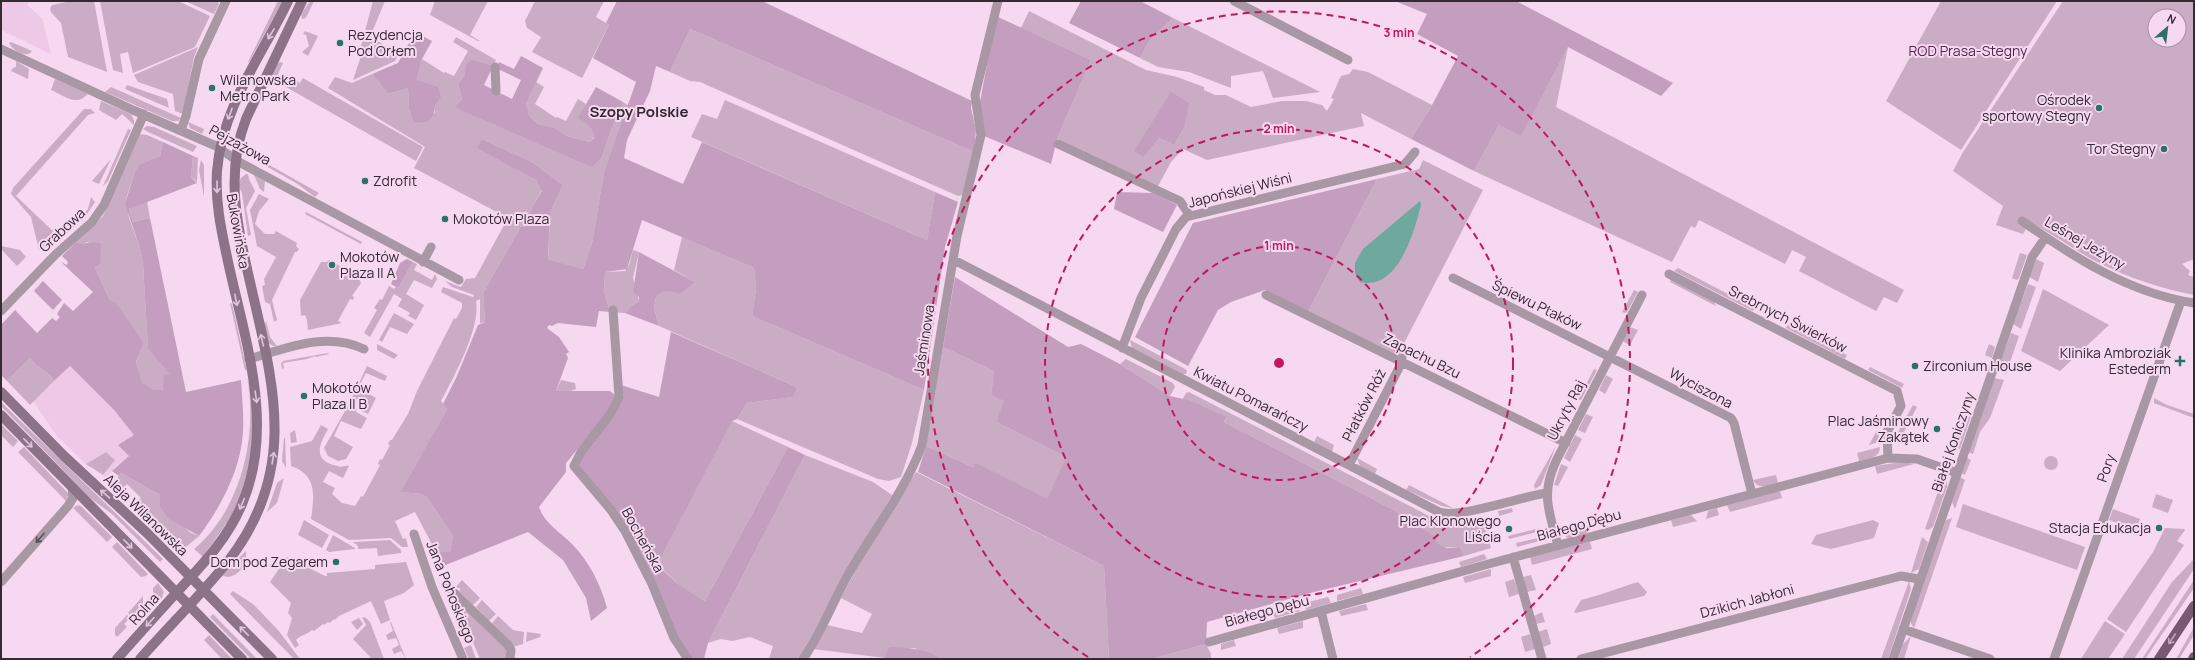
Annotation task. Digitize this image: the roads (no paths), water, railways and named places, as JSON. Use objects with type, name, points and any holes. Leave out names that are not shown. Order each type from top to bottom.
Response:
[{"type":"main road","points":[[2159,659],[2194,606]]},
{"type":"street","points":[[181,130],[186,116],[199,59],[226,1]]},
{"type":"street","name":"Bukowińska","points":[[191,577],[216,548],[234,521],[251,479],[257,451],[259,427],[256,396],[218,215],[216,183],[220,148],[230,114],[242,85],[288,1]]},
{"type":"street","name":"Bukowińska","points":[[203,589],[229,560],[248,531],[261,504],[269,478],[273,454],[275,420],[272,389],[234,208],[233,177],[239,139],[248,112],[302,1]]},
{"type":"street","name":"Jaśminowa","points":[[802,659],[816,639],[848,575],[910,474],[921,450],[945,298],[954,260],[958,228],[980,135],[975,95],[998,1]]},
{"type":"street","points":[[1234,1],[1348,60]]},
{"type":"street","name":"Pejzażowa","points":[[1,49],[220,148],[423,262],[459,280]]},
{"type":"street","points":[[495,67],[496,91]]},
{"type":"street","name":"Grabowa","points":[[1,311],[56,254],[96,218],[104,205],[144,114]]},
{"type":"street","points":[[1058,144],[1180,201],[1190,216]]},
{"type":"street","name":"Japońskiej Wiśni","points":[[1122,348],[1140,302],[1176,229],[1183,219],[1190,216],[1405,164],[1415,152]]},
{"type":"street","name":"Leśnej Jeżyny","points":[[2022,222],[2100,272],[2134,286],[2181,301]]},
{"type":"street","name":"Białej Koniczyny","points":[[1893,659],[1919,580],[2032,257],[2045,238]]},
{"type":"street","points":[[423,262],[431,247]]},
{"type":"street","name":"Kwiatu Pomarańczy","points":[[954,260],[1443,513],[1458,513],[1525,496],[1546,493]]},
{"type":"street","name":"Srebrnych Świerków","points":[[1669,274],[1895,389],[1901,398],[1901,406],[1887,432],[1888,458]]},
{"type":"street","name":"Śpiewu Ptaków","points":[[1453,278],[1546,327],[1610,356]]},
{"type":"street","name":"Zapachu Bzu","points":[[1266,295],[1402,359],[1566,443]]},
{"type":"street","name":"Ukryty Raj","points":[[1558,546],[1546,493],[1553,468],[1642,295]]},
{"type":"street","points":[[2181,301],[2194,303]]},
{"type":"street","name":"Pory","points":[[2054,659],[2181,301]]},
{"type":"street","name":"Bocheńska","points":[[612,310],[619,397],[612,413],[581,452],[574,466],[611,510],[625,531],[648,578],[674,638],[688,659]]},
{"type":"street","points":[[249,359],[328,340],[344,341],[364,349]]},
{"type":"street","name":"Wyciszona","points":[[1610,356],[1731,418],[1734,424],[1752,494]]},
{"type":"street","name":"Płatków Róż","points":[[1348,465],[1402,359]]},
{"type":"street","name":"Aleja Wilanowska","points":[[1,392],[64,456],[148,533],[272,659]]},
{"type":"street","points":[[1,415],[242,659]]},
{"type":"street","name":"Białego Dębu","points":[[1209,642],[1513,557],[1888,458],[1917,459],[1957,473]]},
{"type":"street","points":[[1,582],[68,506],[73,498],[72,487]]},
{"type":"street","name":"Jana Pohoskiego","points":[[414,534],[432,587],[463,659]]},
{"type":"street","points":[[1513,557],[1542,659]]},
{"type":"street","name":"Dzikich Jabłoni","points":[[1581,659],[1901,576],[1919,580]]},
{"type":"street","name":"Rolna","points":[[117,659],[191,577]]},
{"type":"street","points":[[448,586],[508,645],[511,650],[510,659]]},
{"type":"street","points":[[140,659],[203,589]]},
{"type":"street","points":[[1321,611],[1333,659]]},
{"type":"street","points":[[1903,629],[1990,659]]},
{"type":"place","name":"Rezydencja Pod Orłem","points":[[340,43]]},
{"type":"place","name":"Wilanowska Metro Park","points":[[212,88]]},
{"type":"place","name":"Ośrodek sportowy Stegny","points":[[2099,108]]},
{"type":"place","name":"Tor Stegny","points":[[2164,149]]},
{"type":"place","name":"Zdrofit","points":[[365,181]]},
{"type":"place","name":"Mokotów Plaza","points":[[445,219]]},
{"type":"place","name":"Mokotów Plaza II A","points":[[332,265]]},
{"type":"place","name":"Klinika Ambroziak Estederm","points":[[2180,361]]},
{"type":"place","name":"Zirconium House","points":[[1915,366]]},
{"type":"place","name":"Mokotów Plaza II B","points":[[304,396]]},
{"type":"place","name":"Plac Jaśminowy Zakątek","points":[[1937,429]]},
{"type":"place","name":"Stacja Edukacja","points":[[2159,528]]},
{"type":"place","name":"Plac Klonowego Liścia","points":[[1509,529]]},
{"type":"place","name":"Dom pod Zegarem","points":[[336,562]]},
{"type":"district","name":"Szopy Polskie","points":[[639,112]]},
{"type":"park label","name":"ROD Prasa-Stegny","points":[[1968,51]]}]
